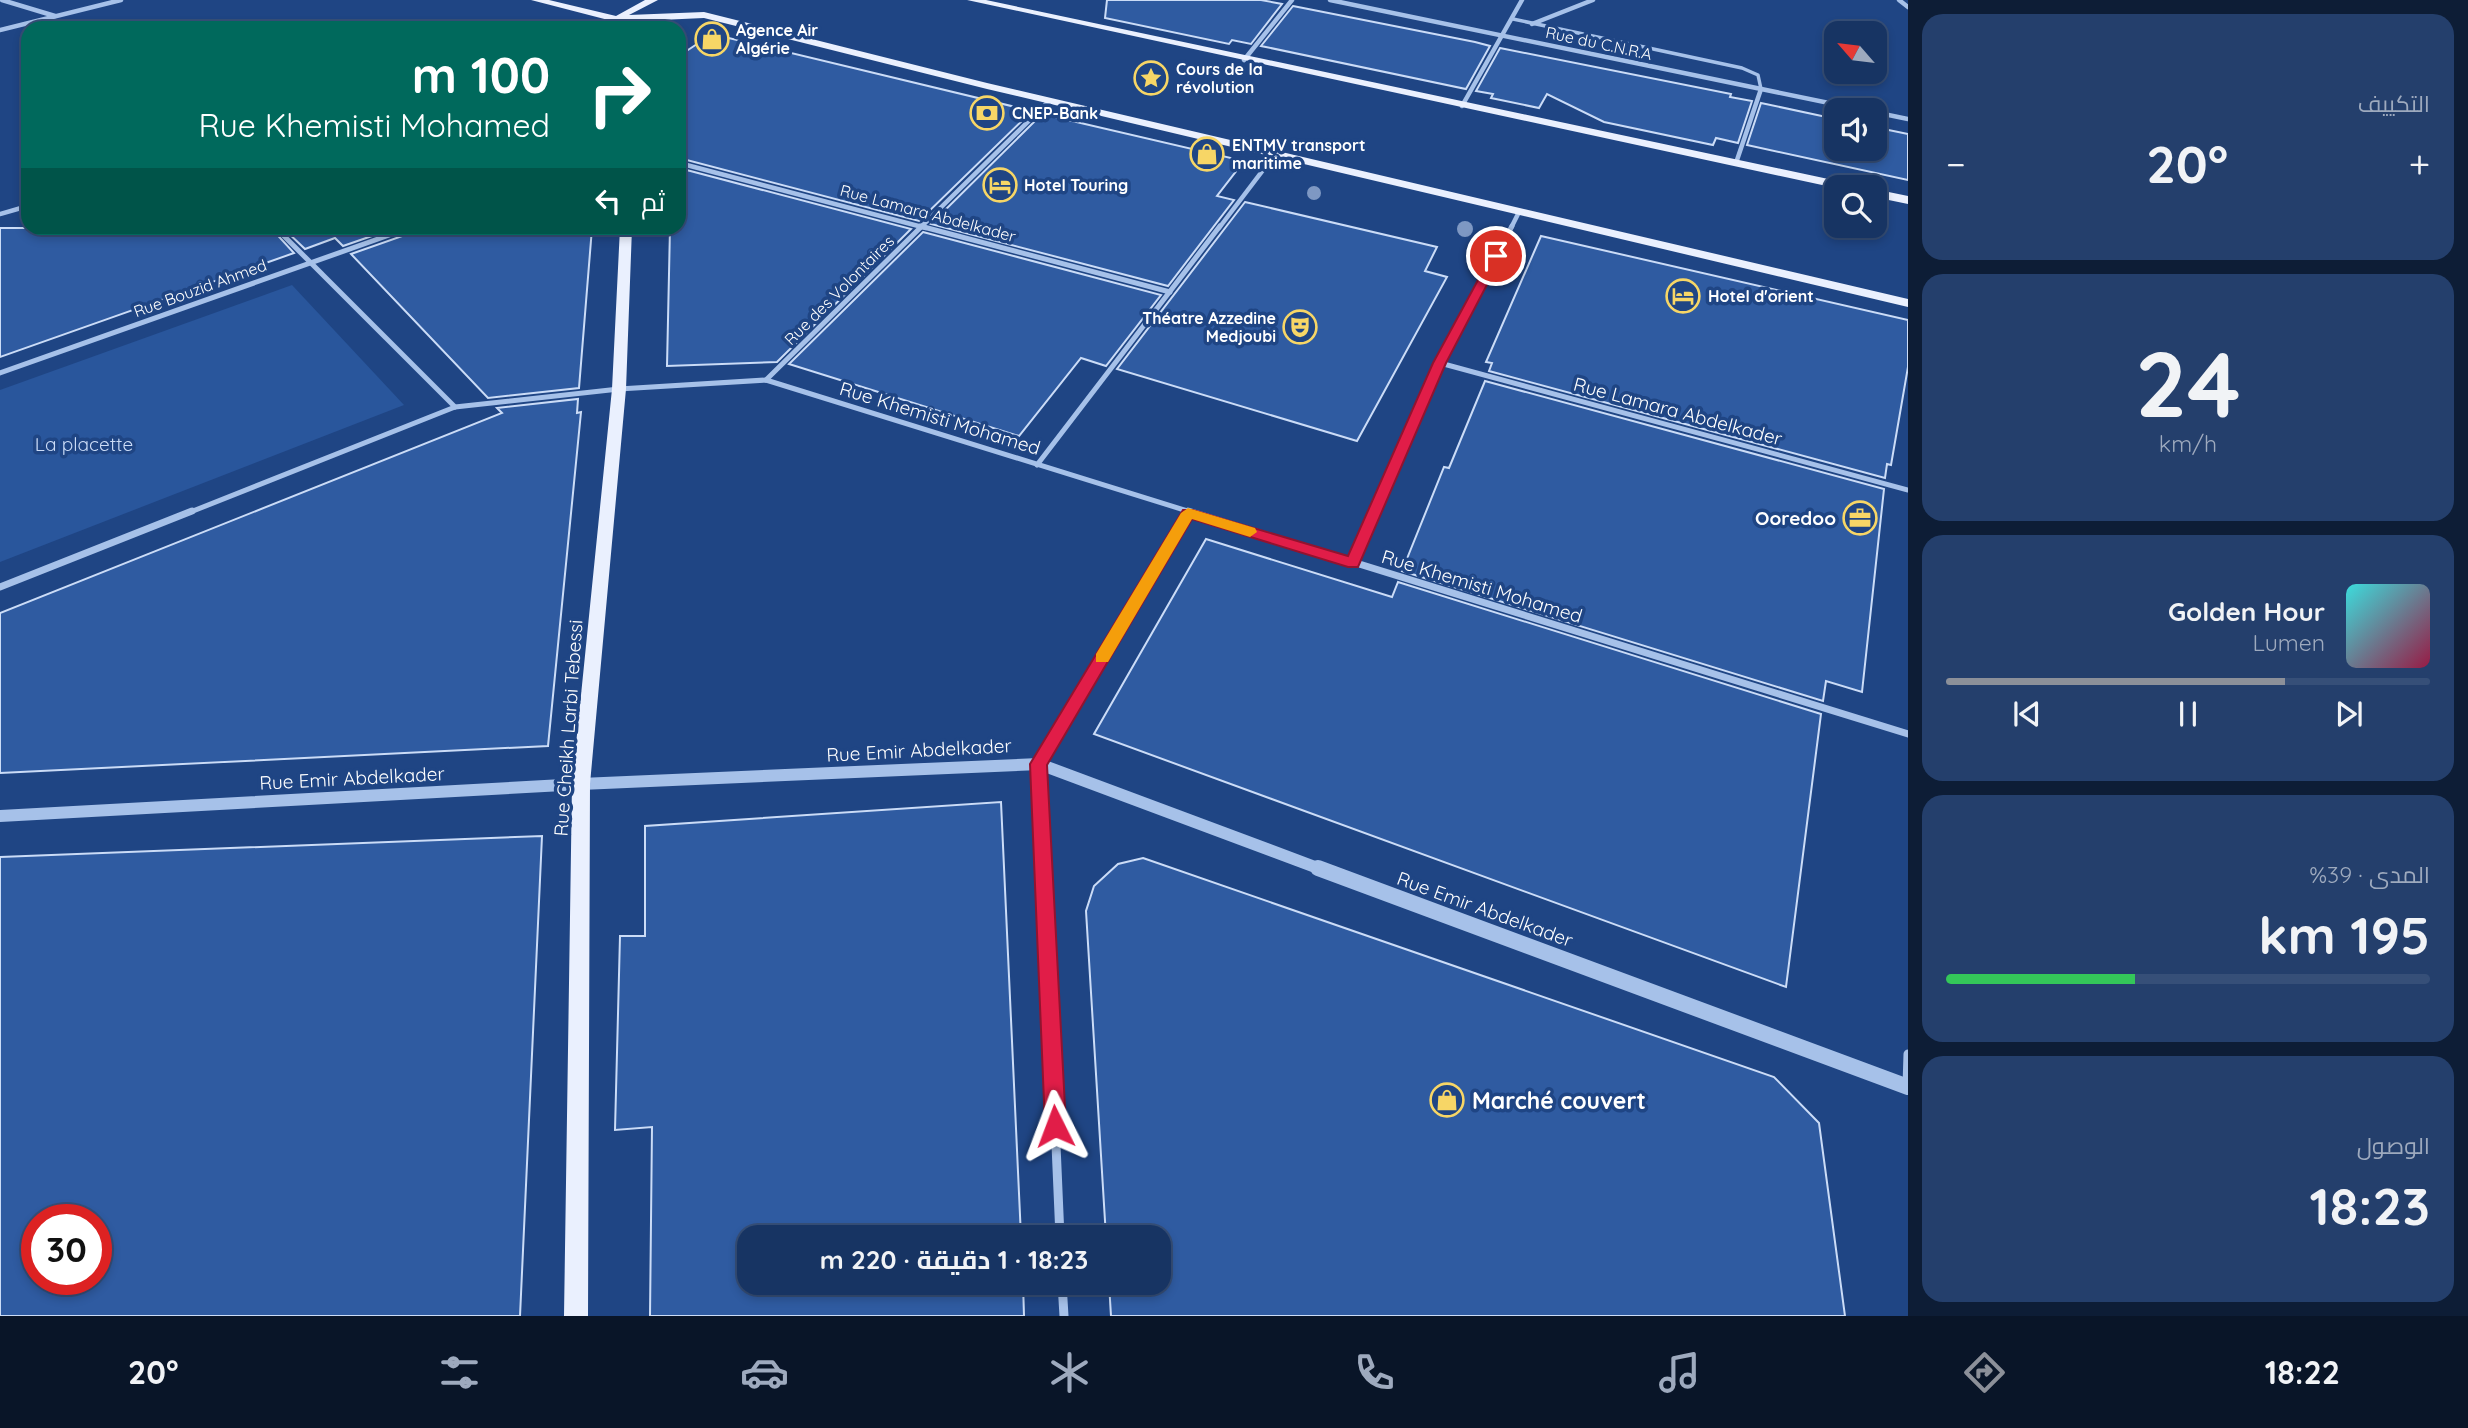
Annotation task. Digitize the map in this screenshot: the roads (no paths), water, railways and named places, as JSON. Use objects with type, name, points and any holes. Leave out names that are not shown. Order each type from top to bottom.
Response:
[{"type":"main road","points":[[536,0],[612,21]]},
{"type":"main road","points":[[622,21],[653,0]]},
{"type":"main road","points":[[704,15],[711,0]]},
{"type":"main road","points":[[972,0],[996,2],[1244,60],[1824,182]]},
{"type":"main road","points":[[640,21],[704,15],[1049,101],[1908,303]]},
{"type":"main road","points":[[1887,196],[1908,200]]},
{"type":"main road","name":"Rue Cheikh Larbi Tebessi","points":[[576,1316],[581,784],[619,389],[626,235]]},
{"type":"street","points":[[2,0],[56,16]]},
{"type":"street","points":[[36,21],[121,0]]},
{"type":"street","points":[[1244,60],[1292,0]]},
{"type":"street","name":"Rue du C.N.R.A","points":[[1330,0],[1824,102]]},
{"type":"street","points":[[1462,106],[1505,35],[1522,0]]},
{"type":"street","points":[[1532,24],[1593,0]]},
{"type":"street","points":[[1899,0],[1908,7]]},
{"type":"street","points":[[0,30],[21,25]]},
{"type":"street","points":[[1736,163],[1761,89]]},
{"type":"street","name":"Rue des Volontaires","points":[[766,380],[1049,101]]},
{"type":"street","points":[[1887,116],[1908,120]]},
{"type":"street","points":[[1037,465],[1276,153]]},
{"type":"street","name":"Rue Lamara Abdelkader","points":[[686,165],[1170,292]]},
{"type":"street","points":[[0,214],[21,208]]},
{"type":"street","points":[[1353,563],[1440,363],[1519,212]]},
{"type":"street","points":[[283,235],[455,407]]},
{"type":"street","name":"Rue Bouzid Ahmed","points":[[0,373],[389,235]]},
{"type":"street","name":"Rue Lamara Abdelkader","points":[[1440,363],[1908,490]]},
{"type":"street","points":[[0,587],[455,407],[619,389],[766,380]]},
{"type":"street","name":"Rue Khemisti Mohamed","points":[[766,380],[1908,734]]},
{"type":"street","points":[[1059,1225],[1039,764],[1188,513]]},
{"type":"street","name":"Rue Emir Abdelkader","points":[[0,816],[581,784],[1039,764],[1908,1087]]},
{"type":"street","points":[[1908,1054],[1908,1093]]},
{"type":"street","points":[[1063,1295],[1064,1316]]},
{"type":"lane","points":[[1513,19],[1742,68],[1758,75],[1761,89]]},
{"type":"place","name":"Agence Air Algérie","points":[[712,39]]},
{"type":"place","name":"Cours de la révolution","points":[[1151,78]]},
{"type":"place","name":"CNEP-Bank","points":[[987,113]]},
{"type":"place","name":"ENTMV transport maritime","points":[[1207,154]]},
{"type":"place","name":"Hotel Touring","points":[[1000,185]]},
{"type":"place","name":"Hotel d'orient","points":[[1683,296]]},
{"type":"place","name":"Théatre Azzedine Medjoubi","points":[[1300,327]]},
{"type":"place","name":"Ooredoo","points":[[1860,518]]},
{"type":"place","name":"Marché couvert","points":[[1447,1100]]},
{"type":"park label","name":"La placette","points":[[84,444]]}]
